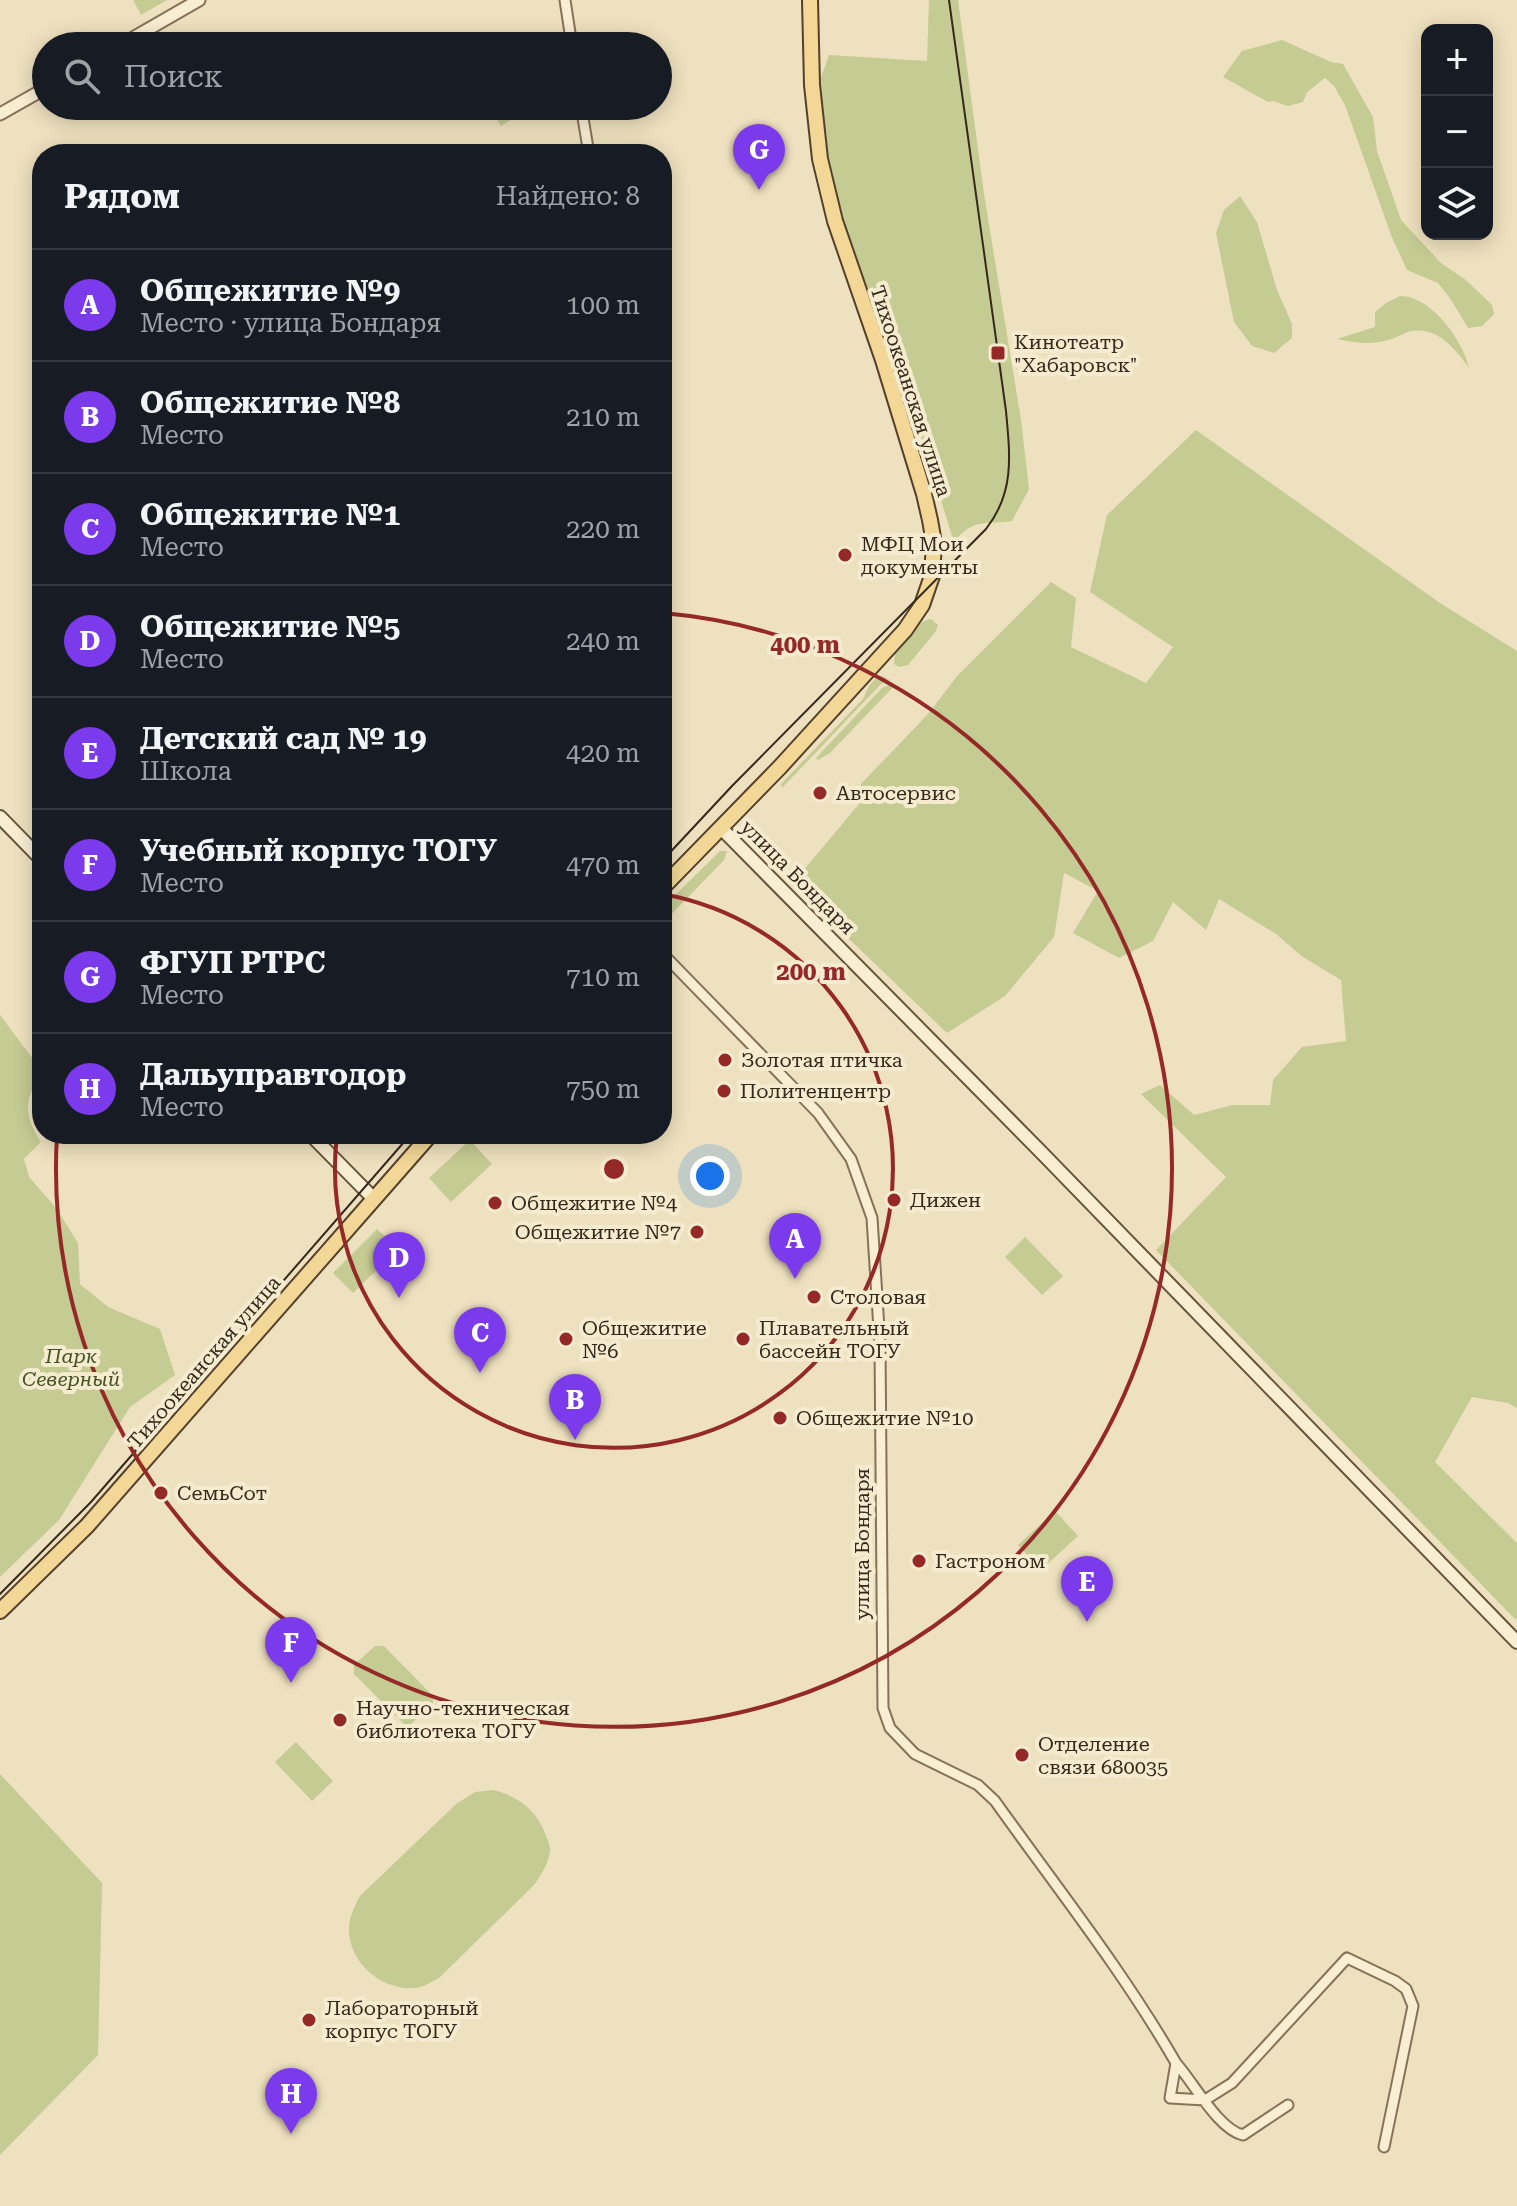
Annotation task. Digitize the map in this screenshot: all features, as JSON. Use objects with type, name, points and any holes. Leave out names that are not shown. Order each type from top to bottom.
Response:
[{"type":"main road","name":"Тихоокеанская улица","points":[[672,878],[910,624],[922,605],[932,576],[934,543],[924,494],[883,360],[835,221],[820,159],[812,85],[810,0]]},
{"type":"main road","points":[[0,817],[32,850]]},
{"type":"main road","name":"улица Бондаря","points":[[721,828],[1517,1642]]},
{"type":"main road","points":[[320,1144],[374,1199]]},
{"type":"main road","name":"Тихоокеанская улица","points":[[0,1611],[87,1526],[422,1144]]},
{"type":"street","points":[[143,32],[199,0]]},
{"type":"street","points":[[565,0],[570,32]]},
{"type":"street","points":[[0,114],[32,96]]},
{"type":"street","points":[[583,120],[587,144]]},
{"type":"street","name":"улица Бондаря","points":[[672,963],[818,1113],[851,1159],[872,1218],[880,1345],[882,1683],[883,1708],[890,1728],[915,1754],[978,1785],[995,1801],[1121,1976],[1176,2063],[1224,2124],[1243,2135],[1288,2105]]},
{"type":"street","points":[[1176,2063],[1170,2098],[1205,2100],[1232,2083],[1347,1958],[1395,1981],[1406,1989],[1413,2006],[1384,2147]]},
{"type":"green space","points":[[133,0],[167,0],[141,15]]},
{"type":"green space","points":[[929,0],[958,0],[1029,489],[1012,521],[973,526],[954,542],[896,358],[846,233],[830,177],[818,86],[829,55],[927,61]]},
{"type":"green space","points":[[1282,40],[1331,62],[1343,64],[1373,117],[1377,151],[1401,220],[1441,263],[1466,280],[1492,305],[1494,314],[1482,326],[1468,328],[1438,283],[1407,270],[1391,235],[1345,105],[1334,86],[1325,78],[1307,92],[1303,102],[1288,106],[1268,102],[1223,77],[1242,51]]},
{"type":"green space","points":[[497,120],[511,120],[501,126]]},
{"type":"green space","points":[[1240,196],[1257,222],[1277,290],[1292,324],[1292,338],[1274,353],[1252,346],[1234,322],[1216,233],[1224,210]]},
{"type":"green space","points":[[1400,296],[1412,298],[1434,311],[1453,333],[1469,368],[1446,341],[1422,331],[1375,343],[1337,339],[1375,327],[1375,312]]},
{"type":"green space","points":[[1196,430],[1440,603],[1517,651],[1517,1408],[1508,1403],[1472,1397],[1435,1462],[1517,1543],[1515,1619],[1156,1250],[1226,1177],[1141,1094],[1160,1085],[1194,1115],[1233,1105],[1270,1105],[1273,1080],[1302,1047],[1346,1041],[1341,980],[1219,899],[1206,930],[1173,902],[1153,941],[1119,958],[1073,933],[1098,891],[1064,873],[1054,937],[1005,996],[947,1033],[792,884],[859,804],[861,784],[929,713],[957,676],[1051,582],[1076,598],[1071,647],[1146,683],[1173,647],[1090,592],[1107,515]]},
{"type":"green space","points":[[931,619],[938,625],[936,631],[908,665],[899,667],[894,664],[895,653],[921,623]]},
{"type":"green space","points":[[882,676],[890,680],[881,684],[782,788],[781,784],[863,699],[872,682]]},
{"type":"green space","points":[[894,683],[830,753],[818,760],[816,758],[882,688]]},
{"type":"green space","points":[[720,851],[727,851],[724,860],[672,914],[672,898]]},
{"type":"green space","name":"Парк Северный","points":[[0,1015],[32,1058],[32,1091],[28,1109],[32,1144],[39,1144],[24,1159],[29,1177],[56,1208],[78,1243],[80,1284],[108,1307],[160,1329],[175,1375],[130,1407],[59,1520],[0,1577]]},
{"type":"green space","points":[[466,1144],[474,1144],[492,1164],[451,1202],[429,1178]]},
{"type":"green space","points":[[377,1229],[398,1249],[353,1293],[333,1273]]},
{"type":"green space","points":[[1025,1237],[1063,1276],[1042,1295],[1005,1257]]},
{"type":"green space","points":[[1055,1511],[1078,1536],[1041,1570],[1018,1545]]},
{"type":"green space","points":[[375,1646],[384,1646],[433,1696],[433,1704],[411,1724],[404,1724],[354,1674],[354,1665]]},
{"type":"green space","points":[[296,1742],[333,1781],[312,1801],[275,1762]]},
{"type":"green space","points":[[0,1774],[102,1883],[98,2055],[0,2155]]},
{"type":"green space","points":[[494,1790],[525,1805],[541,1824],[550,1851],[542,1873],[534,1885],[439,1978],[415,1988],[390,1985],[379,1979],[360,1962],[350,1939],[350,1918],[360,1896],[456,1804],[475,1792]]},
{"type":"tram line","points":[[672,850],[986,529],[1002,501],[1009,458],[1006,411],[949,0]]},
{"type":"tram line","points":[[0,1594],[91,1502],[402,1144]]},
{"type":"place","name":"ФГУП РТРС","points":[[759,190]]},
{"type":"place","name":"Кинотеатр \"Хабаровск\"","points":[[998,353]]},
{"type":"place","name":"МФЦ Мои документы","points":[[845,555]]},
{"type":"place","name":"Автосервис","points":[[820,793]]},
{"type":"place","name":"Золотая птичка","points":[[725,1060]]},
{"type":"place","name":"Политенцентр","points":[[724,1091]]},
{"type":"place","name":"Дижен","points":[[894,1200]]},
{"type":"place","name":"Общежитие №4","points":[[495,1203]]},
{"type":"place","name":"Общежитие №7","points":[[697,1232]]},
{"type":"place","name":"Общежитие №9","points":[[795,1279]]},
{"type":"place","name":"Столовая","points":[[814,1297]]},
{"type":"place","name":"Общежитие №5","points":[[399,1298]]},
{"type":"place","name":"Общежитие №6","points":[[566,1339]]},
{"type":"place","name":"Плавательный бассейн ТОГУ","points":[[743,1339]]},
{"type":"place","name":"Общежитие №1","points":[[480,1373]]},
{"type":"place","name":"Общежитие №10","points":[[780,1418]]},
{"type":"place","name":"Общежитие №8","points":[[575,1440]]},
{"type":"place","name":"СемьСот","points":[[161,1493]]},
{"type":"place","name":"Гастроном","points":[[919,1561]]},
{"type":"place","name":"Детский сад № 19","points":[[1087,1622]]},
{"type":"place","name":"Учебный корпус ТОГУ","points":[[291,1683]]},
{"type":"place","name":"Научно-техническая библиотека ТОГУ","points":[[340,1720]]},
{"type":"place","name":"Отделение связи 680035","points":[[1022,1755]]},
{"type":"place","name":"Лабораторный корпус ТОГУ","points":[[309,2020]]},
{"type":"place","name":"Дальуправтодор","points":[[291,2134]]}]
